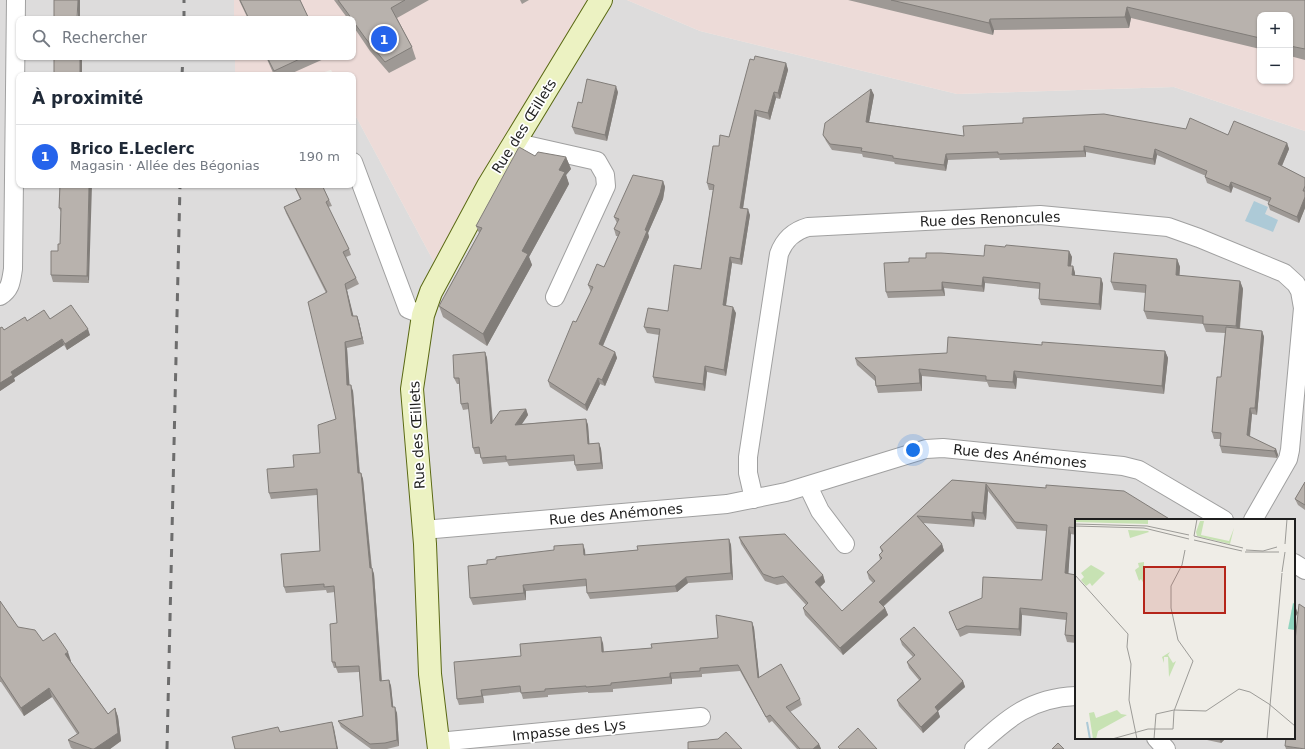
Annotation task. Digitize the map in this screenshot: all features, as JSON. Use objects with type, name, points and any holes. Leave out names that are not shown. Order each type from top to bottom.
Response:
[{"type":"street","points":[[0,296],[7,291],[11,283],[13,269],[16,0]]},
{"type":"street","name":"Rue des Œillets","points":[[438,746],[430,674],[426,544],[423,530],[412,389],[423,315],[431,292],[513,142],[590,21],[601,0]]},
{"type":"street","points":[[513,142],[597,161],[605,175],[606,186],[555,297]]},
{"type":"street","points":[[356,170],[408,309],[423,315]]},
{"type":"street","name":"Rue des Renoncules","points":[[754,499],[748,473],[748,457],[779,254],[783,244],[790,236],[800,229],[808,226],[1040,216],[1168,227],[1199,238],[1284,273],[1296,284],[1300,291],[1303,308],[1290,450],[1288,459],[1254,519]]},
{"type":"street","name":"Rue des Anémones","points":[[423,530],[721,505],[808,486],[926,449],[943,448],[1123,466],[1139,470],[1222,519]]},
{"type":"street","points":[[808,486],[820,510],[845,544]]},
{"type":"street","points":[[1295,564],[1305,570]]},
{"type":"street","points":[[974,749],[1003,722],[1032,704],[1059,697],[1075,696]]},
{"type":"street","name":"Impasse des Lys","points":[[438,746],[701,718]]},
{"type":"street","points":[[1157,739],[1166,749]]},
{"type":"shaded area","points":[[0,0],[234,0],[234,16],[16,16],[16,60],[235,60],[235,72],[16,72],[16,188],[356,188],[356,117],[435,264],[587,0],[627,0],[700,31],[957,94],[1174,87],[1305,131],[1305,749],[0,749]]},
{"type":"shaded area","points":[[234,0],[587,0],[435,264],[356,117],[356,72],[332,72],[331,70],[325,72],[235,72],[235,60],[356,60],[356,16],[234,16]]},
{"type":"shaded area","points":[[627,0],[1305,0],[1305,131],[1174,87],[957,94],[700,31]]},
{"type":"water","points":[[1254,201],[1268,207],[1265,214],[1278,220],[1273,232],[1245,221]]},
{"type":"building","points":[[54,0],[78,0],[77,16],[54,16]]},
{"type":"building","points":[[240,0],[300,0],[308,16],[248,16]]},
{"type":"building","points":[[338,0],[405,0],[391,8],[412,47],[385,62],[356,25],[356,16],[350,16]]},
{"type":"building","points":[[891,0],[1305,0],[1305,49],[1293,47],[1293,12],[1257,12],[1257,37],[1127,7],[1125,17],[990,19],[989,23]]},
{"type":"building","points":[[755,56],[786,63],[778,93],[774,92],[768,113],[755,110],[740,208],[748,209],[740,259],[730,257],[723,305],[733,307],[724,370],[705,366],[703,384],[653,377],[660,329],[644,327],[648,308],[668,311],[674,265],[701,269],[714,185],[707,183],[713,146],[719,146],[720,135],[729,137],[750,59],[754,60]]},
{"type":"building","points":[[54,60],[80,60],[80,72],[54,72]]},
{"type":"building","points":[[268,60],[298,60],[274,71]]},
{"type":"building","points":[[587,79],[616,86],[605,135],[572,127],[578,102],[582,103]]},
{"type":"building","points":[[871,89],[866,122],[964,136],[963,126],[1023,123],[1023,118],[1104,114],[1186,129],[1190,118],[1228,135],[1234,121],[1287,143],[1278,164],[1305,178],[1305,186],[1303,191],[1305,191],[1305,197],[1297,217],[1268,204],[1271,198],[1231,182],[1229,187],[1205,177],[1207,171],[1155,149],[1153,159],[1084,146],[1084,151],[946,154],[944,165],[893,158],[893,156],[861,151],[862,148],[830,144],[823,135],[825,123]]},
{"type":"building","points":[[519,147],[535,156],[538,152],[566,157],[559,170],[565,172],[522,251],[528,254],[483,334],[439,306],[482,228],[476,226]]},
{"type":"building","points":[[633,175],[663,181],[660,193],[645,230],[647,231],[599,344],[615,352],[602,380],[598,378],[585,405],[548,381],[573,321],[576,322],[593,287],[588,285],[597,264],[604,267],[620,232],[614,229],[619,219],[614,217]]},
{"type":"building","points":[[60,188],[89,188],[87,276],[51,275],[51,251],[58,251],[58,244],[60,244],[61,208],[59,208]]},
{"type":"building","points":[[296,188],[323,188],[329,200],[326,202],[349,249],[343,252],[356,278],[345,284],[352,316],[357,316],[362,338],[345,342],[347,385],[351,385],[358,473],[361,473],[370,568],[372,568],[380,681],[389,680],[392,707],[395,707],[397,740],[385,743],[370,744],[338,721],[363,716],[359,666],[336,667],[335,662],[332,662],[330,624],[337,623],[334,586],[324,587],[324,584],[284,587],[281,554],[320,551],[317,489],[269,493],[267,469],[294,467],[293,455],[320,453],[318,425],[336,419],[308,302],[327,292],[284,207],[301,199]]},
{"type":"building","points":[[985,245],[1005,247],[1006,245],[1069,251],[1068,266],[1073,266],[1072,275],[1101,278],[1099,304],[1039,299],[1040,283],[983,277],[982,286],[942,282],[942,290],[886,292],[884,263],[909,262],[909,258],[926,258],[926,253],[984,256]]},
{"type":"building","points":[[1114,253],[1177,259],[1176,275],[1240,281],[1236,326],[1203,324],[1203,316],[1144,311],[1146,285],[1111,282]]},
{"type":"building","points":[[71,305],[88,329],[65,344],[62,339],[11,372],[13,375],[0,383],[0,328],[2,327],[4,330],[25,317],[27,321],[44,310],[50,319]]},
{"type":"building","points":[[1226,327],[1262,331],[1255,408],[1250,408],[1247,435],[1276,449],[1274,451],[1220,446],[1221,433],[1212,432],[1217,377],[1221,377]]},
{"type":"building","points":[[948,337],[1042,345],[1042,342],[1165,351],[1162,386],[1014,371],[1013,382],[986,380],[986,376],[919,369],[920,383],[876,386],[875,376],[855,358],[947,353]]},
{"type":"building","points":[[485,352],[491,424],[500,411],[526,409],[515,425],[586,419],[588,444],[599,443],[601,463],[575,465],[574,455],[506,460],[506,456],[481,458],[479,447],[473,448],[468,403],[461,404],[459,378],[454,378],[453,355]]},
{"type":"building","points":[[952,480],[1046,488],[1046,485],[1124,491],[1169,519],[1075,519],[1075,528],[1069,527],[1065,573],[1075,575],[1075,636],[1065,635],[1067,613],[1020,608],[1019,629],[966,626],[957,630],[949,612],[982,598],[983,577],[1042,580],[1047,525],[1015,522],[986,484],[983,513],[972,512],[972,520],[917,516],[942,544],[879,602],[885,608],[840,648],[803,608],[808,603],[783,576],[774,578],[763,574],[739,537],[785,534],[823,575],[815,582],[842,611],[875,581],[867,572],[882,558],[879,555],[883,551],[880,547]]},
{"type":"building","points":[[1305,482],[1305,505],[1295,499]]},
{"type":"building","points":[[729,539],[731,573],[686,577],[675,586],[587,593],[586,579],[523,585],[524,593],[470,598],[468,566],[487,564],[487,560],[496,559],[496,557],[554,550],[554,546],[583,544],[584,555],[638,550],[637,546]]},
{"type":"building","points":[[0,601],[18,627],[35,630],[43,641],[55,633],[68,652],[65,654],[108,714],[115,708],[118,733],[94,749],[68,740],[79,733],[49,688],[21,708],[0,676]]},
{"type":"building","points":[[1299,604],[1305,608],[1305,749],[1285,746],[1286,739],[1295,739],[1295,641]]},
{"type":"building","points":[[716,615],[752,622],[758,678],[781,664],[800,699],[786,707],[819,744],[813,749],[800,749],[770,715],[766,717],[738,665],[700,668],[700,671],[670,673],[670,677],[611,683],[611,685],[545,689],[545,691],[521,693],[520,686],[481,690],[482,696],[457,699],[454,662],[521,656],[520,644],[601,637],[602,652],[652,648],[651,644],[718,638]]},
{"type":"building","points":[[914,627],[963,681],[935,707],[938,711],[921,727],[897,700],[921,679],[907,662],[915,655],[900,639]]},
{"type":"building","points":[[332,722],[337,749],[235,749],[232,737],[278,727],[280,732]]},
{"type":"building","points":[[858,728],[877,749],[840,749],[838,747]]},
{"type":"building","points":[[726,732],[742,749],[688,749],[688,742],[718,739]]},
{"type":"building","points":[[1058,743],[1064,749],[1052,749]]},
{"type":"railway","points":[[184,0],[184,16]]},
{"type":"railway","points":[[182,72],[183,60]]},
{"type":"railway","points":[[167,749],[180,188]]},
{"type":"place","name":"Brico E.Leclerc","points":[[384,39]]}]
